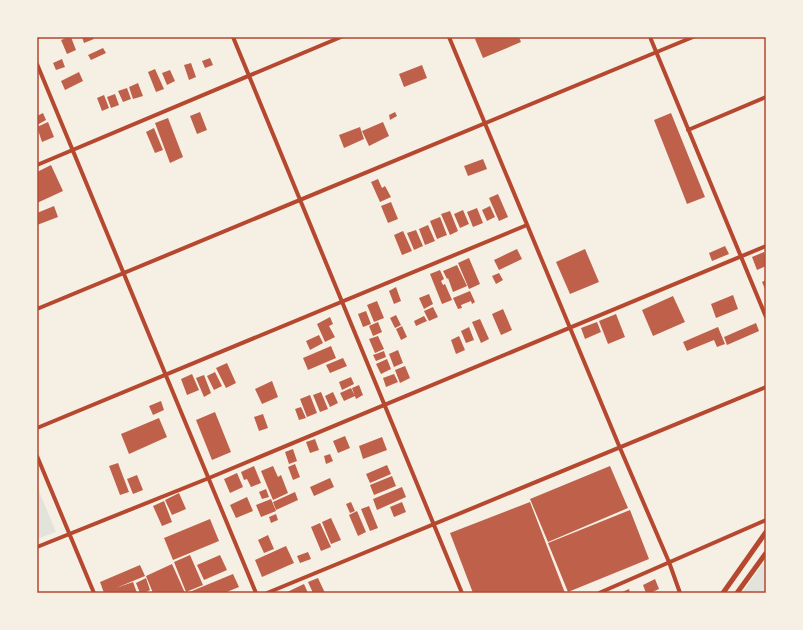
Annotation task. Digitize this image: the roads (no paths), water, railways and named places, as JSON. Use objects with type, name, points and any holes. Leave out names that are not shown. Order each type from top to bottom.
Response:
[{"type":"street","points":[[233,37],[462,593]]},
{"type":"street","points":[[37,165],[341,37]]},
{"type":"street","points":[[448,37],[669,562],[680,593]]},
{"type":"street","points":[[650,37],[766,317]]},
{"type":"street","points":[[37,309],[694,37]]},
{"type":"street","points":[[37,64],[256,593]]},
{"type":"street","points":[[688,130],[766,97]]},
{"type":"street","points":[[37,428],[527,225]]},
{"type":"street","points":[[37,547],[209,478],[766,246]]},
{"type":"street","points":[[267,593],[766,387]]},
{"type":"street","points":[[37,456],[94,593]]},
{"type":"street","points":[[599,593],[766,520]]},
{"type":"street","points":[[723,593],[766,532]]},
{"type":"street","points":[[737,593],[766,553]]}]
